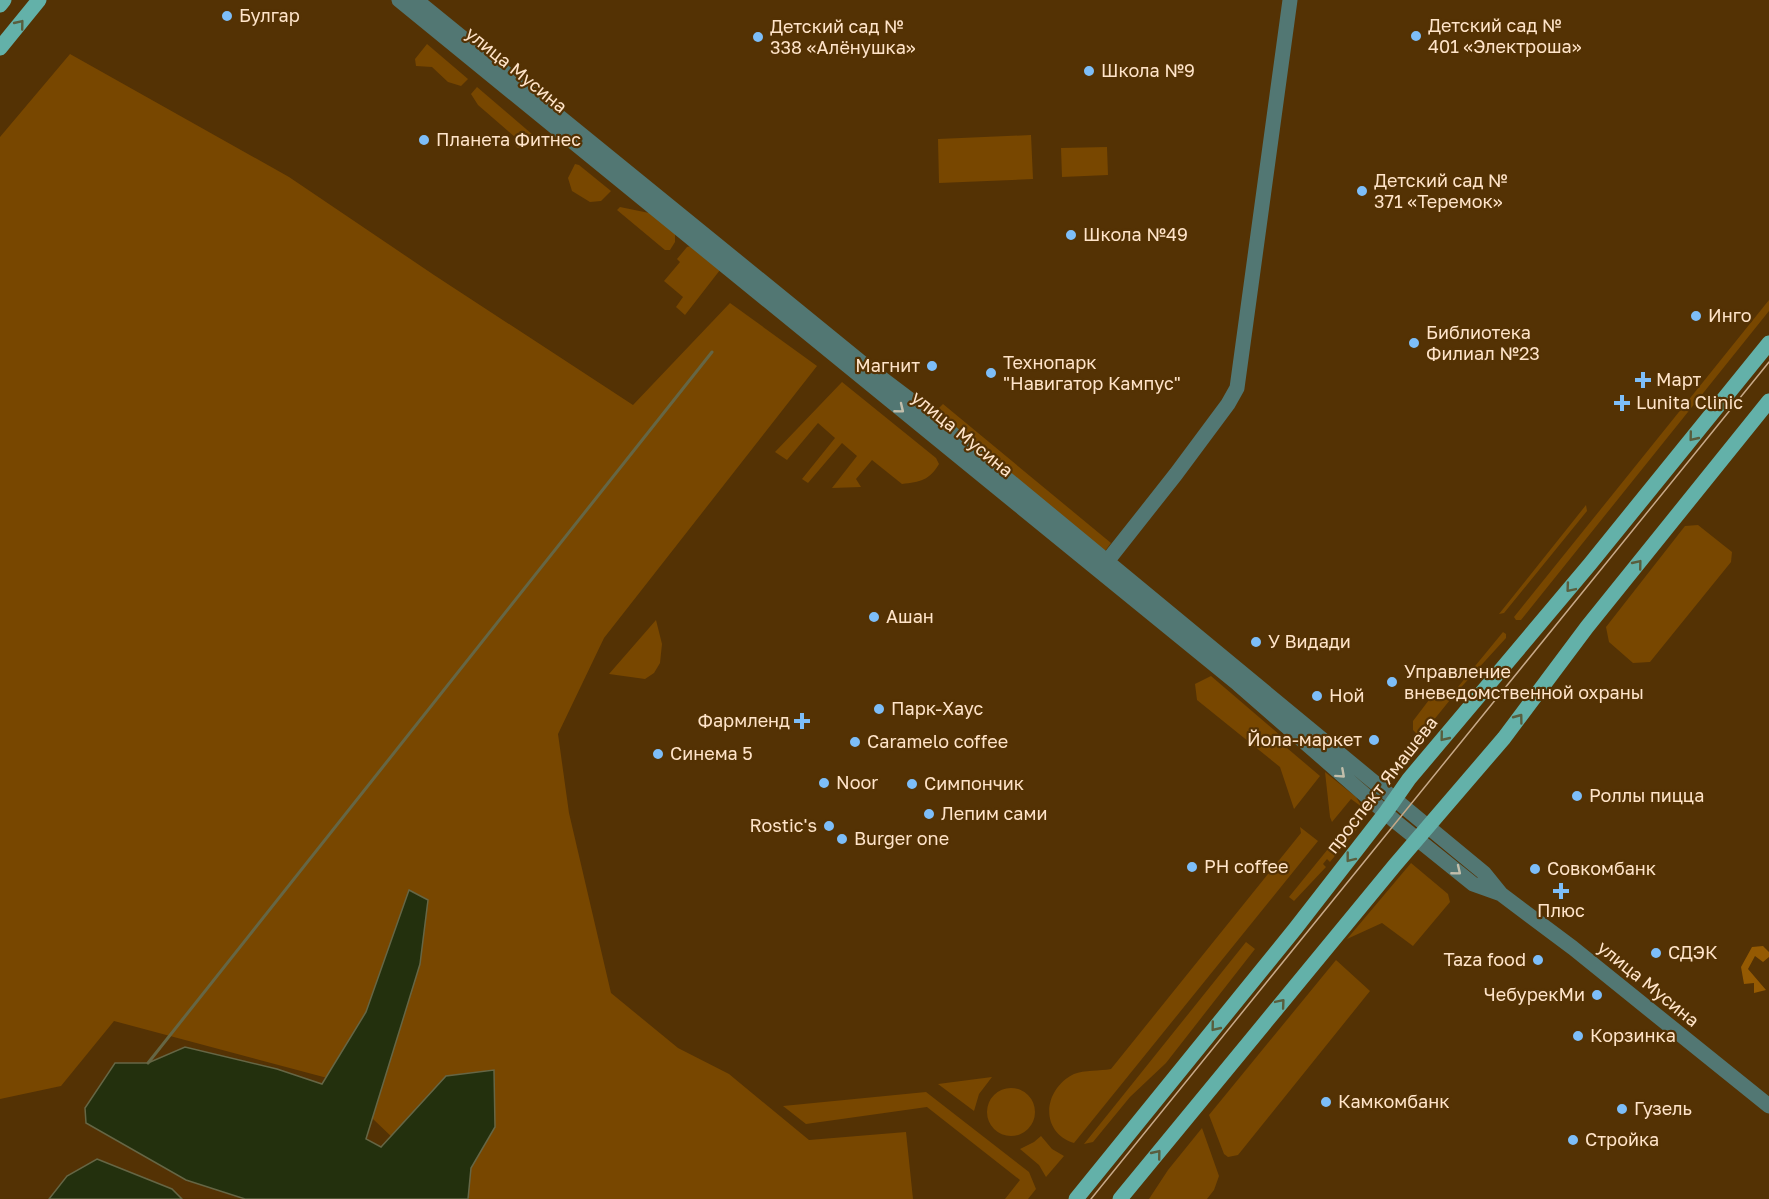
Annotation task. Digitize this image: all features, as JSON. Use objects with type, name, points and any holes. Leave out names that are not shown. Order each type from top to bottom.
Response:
[{"type":"main road","points":[[0,5],[4,0]]},
{"type":"main road","points":[[0,48],[39,0]]},
{"type":"main road","name":"проспект Ямашева","points":[[1076,1199],[1295,929],[1409,779],[1590,564],[1769,343]]},
{"type":"main road","points":[[1120,1199],[1422,833],[1504,738],[1587,627],[1769,401]]},
{"type":"street","name":"улица Мусина","points":[[399,0],[1103,567],[1422,833],[1476,886],[1501,894],[1573,948],[1769,1106]]},
{"type":"street","name":"улица Мусина","points":[[416,0],[863,364],[925,411],[1103,567]]},
{"type":"street","points":[[1103,567],[1176,474],[1228,404],[1237,388],[1290,0]]},
{"type":"shaded area","points":[[427,44],[468,79],[461,86],[448,82],[432,67],[416,66],[415,59]]},
{"type":"shaded area","points":[[70,54],[289,177],[633,405],[730,303],[817,366],[604,638],[558,734],[569,813],[611,993],[678,1048],[729,1074],[809,1140],[906,1132],[913,1199],[457,1199],[331,1079],[114,1021],[61,1086],[0,1099],[0,137]]},
{"type":"shaded area","points":[[477,87],[533,135],[525,144],[518,148],[515,145],[515,137],[478,105],[471,94]]},
{"type":"shaded area","points":[[1031,135],[1033,179],[939,183],[938,139]]},
{"type":"shaded area","points":[[1107,147],[1108,175],[1062,177],[1061,148]]},
{"type":"shaded area","points":[[575,164],[611,191],[601,201],[590,202],[572,191],[568,178]]},
{"type":"shaded area","points":[[620,207],[654,214],[675,232],[675,242],[670,250],[665,250],[617,210]]},
{"type":"shaded area","points":[[691,246],[720,270],[685,315],[676,307],[683,297],[664,281],[680,262],[677,259],[687,247]]},
{"type":"shaded area","points":[[1769,300],[1769,311],[1521,620],[1516,620],[1514,617]]},
{"type":"shaded area","points":[[842,382],[936,458],[939,464],[932,474],[919,481],[902,484],[872,460],[856,479],[861,487],[832,488],[857,456],[842,443],[808,483],[802,479],[835,438],[818,423],[787,460],[775,452]]},
{"type":"shaded area","points":[[943,404],[1111,543],[1105,551],[935,412]]},
{"type":"shaded area","points":[[1586,505],[1587,511],[1504,613],[1499,614]]},
{"type":"shaded area","points":[[1698,525],[1732,552],[1731,562],[1650,662],[1633,663],[1609,642],[1606,627],[1685,526]]},
{"type":"shaded area","points":[[656,620],[662,644],[660,663],[654,673],[645,679],[609,674]]},
{"type":"shaded area","points":[[1503,632],[1506,638],[1454,695],[1420,737],[1413,730],[1413,721],[1435,692],[1453,693]]},
{"type":"shaded area","points":[[1211,676],[1281,736],[1287,748],[1320,776],[1294,809],[1280,767],[1197,700],[1195,684]]},
{"type":"shaded area","points":[[1325,772],[1356,797],[1362,807],[1351,799],[1332,822]]},
{"type":"shaded area","points":[[1362,807],[1365,812],[1355,832],[1330,862],[1327,859],[1323,864],[1326,867],[1294,901],[1289,897]]},
{"type":"shaded area","points":[[1300,827],[1318,841],[1074,1143],[1063,1137],[1055,1130],[1050,1120],[1051,1100],[1056,1090],[1074,1074],[1111,1069],[1301,833]]},
{"type":"shaded area","points":[[1411,863],[1448,894],[1450,902],[1413,946],[1382,923],[1347,939]]},
{"type":"shaded area","points":[[409,890],[428,900],[420,964],[366,1139],[381,1147],[446,1076],[494,1070],[495,1127],[471,1168],[468,1199],[245,1199],[186,1180],[86,1123],[85,1108],[115,1063],[148,1063],[185,1047],[277,1069],[322,1084],[366,1012]]},
{"type":"shaded area","points":[[1246,942],[1255,949],[1166,1063],[1130,1097],[1093,1142],[1084,1144]]},
{"type":"shaded area","points":[[1763,946],[1769,952],[1769,957],[1763,962],[1755,956],[1748,969],[1766,990],[1754,993],[1754,983],[1744,984],[1741,967],[1752,947]]},
{"type":"shaded area","points":[[1336,960],[1370,991],[1238,1155],[1228,1157],[1224,1154],[1209,1115]]},
{"type":"shaded area","points":[[992,1077],[979,1094],[974,1111],[938,1084]]},
{"type":"shaded area","points":[[1011,1088],[1028,1095],[1035,1112],[1028,1129],[1011,1136],[994,1129],[987,1112],[994,1095]]},
{"type":"shaded area","points":[[926,1092],[1029,1172],[1036,1189],[1028,1199],[1005,1199],[1020,1180],[927,1107],[806,1124],[783,1106]]},
{"type":"shaded area","points":[[1202,1128],[1219,1176],[1214,1190],[1207,1199],[1149,1199],[1168,1170]]},
{"type":"shaded area","points":[[1041,1136],[1052,1149],[1064,1156],[1046,1177],[1039,1165],[1020,1149]]},
{"type":"shaded area","points":[[97,1159],[172,1189],[182,1199],[49,1199],[67,1176]]},
{"type":"waterway","points":[[148,1063],[712,352]]},
{"type":"tram line","points":[[1091,1199],[1769,362]]},
{"type":"place","name":"Булгар","points":[[227,16]]},
{"type":"place","name":"Детский сад № 401 «Электроша»","points":[[1416,36]]},
{"type":"place","name":"Детский сад № 338 «Алёнушка»","points":[[758,37]]},
{"type":"place","name":"Школа №9","points":[[1089,71]]},
{"type":"place","name":"Планета Фитнес","points":[[424,140]]},
{"type":"place","name":"Детский сад № 371 «Теремок»","points":[[1362,191]]},
{"type":"place","name":"Школа №49","points":[[1071,235]]},
{"type":"place","name":"Инго","points":[[1696,316]]},
{"type":"place","name":"Библиотека Филиал №23","points":[[1414,343]]},
{"type":"place","name":"Магнит","points":[[932,366]]},
{"type":"place","name":"Технопарк \"Навигатор Кампус\"","points":[[991,373]]},
{"type":"place","name":"Март","points":[[1643,380]]},
{"type":"place","name":"Lunita Clinic","points":[[1622,403]]},
{"type":"place","name":"Ашан","points":[[874,617]]},
{"type":"place","name":"У Видади","points":[[1256,642]]},
{"type":"place","name":"Управление вневедомственной охраны","points":[[1392,682]]},
{"type":"place","name":"Ной","points":[[1317,696]]},
{"type":"place","name":"Парк-Хаус","points":[[879,709]]},
{"type":"place","name":"Фармленд","points":[[802,721]]},
{"type":"place","name":"Йола-маркет","points":[[1374,740]]},
{"type":"place","name":"Caramelo coffee","points":[[855,742]]},
{"type":"place","name":"Синема 5","points":[[658,754]]},
{"type":"place","name":"Noor","points":[[824,783]]},
{"type":"place","name":"Симпончик","points":[[912,784]]},
{"type":"place","name":"Роллы пицца","points":[[1577,796]]},
{"type":"place","name":"Лепим сами","points":[[929,814]]},
{"type":"place","name":"Rostiс's","points":[[829,826]]},
{"type":"place","name":"Burger one","points":[[842,839]]},
{"type":"place","name":"PH coffee","points":[[1192,867]]},
{"type":"place","name":"Совкомбанк","points":[[1535,869]]},
{"type":"place","name":"Плюс","points":[[1561,891]]},
{"type":"place","name":"СДЭК","points":[[1656,953]]},
{"type":"place","name":"Taza food","points":[[1538,960]]},
{"type":"place","name":"ЧебурекМи","points":[[1597,995]]},
{"type":"place","name":"Корзинка","points":[[1578,1036]]},
{"type":"place","name":"Камкомбанк","points":[[1326,1102]]},
{"type":"place","name":"Гузель","points":[[1622,1109]]},
{"type":"place","name":"Стройка","points":[[1573,1140]]}]
